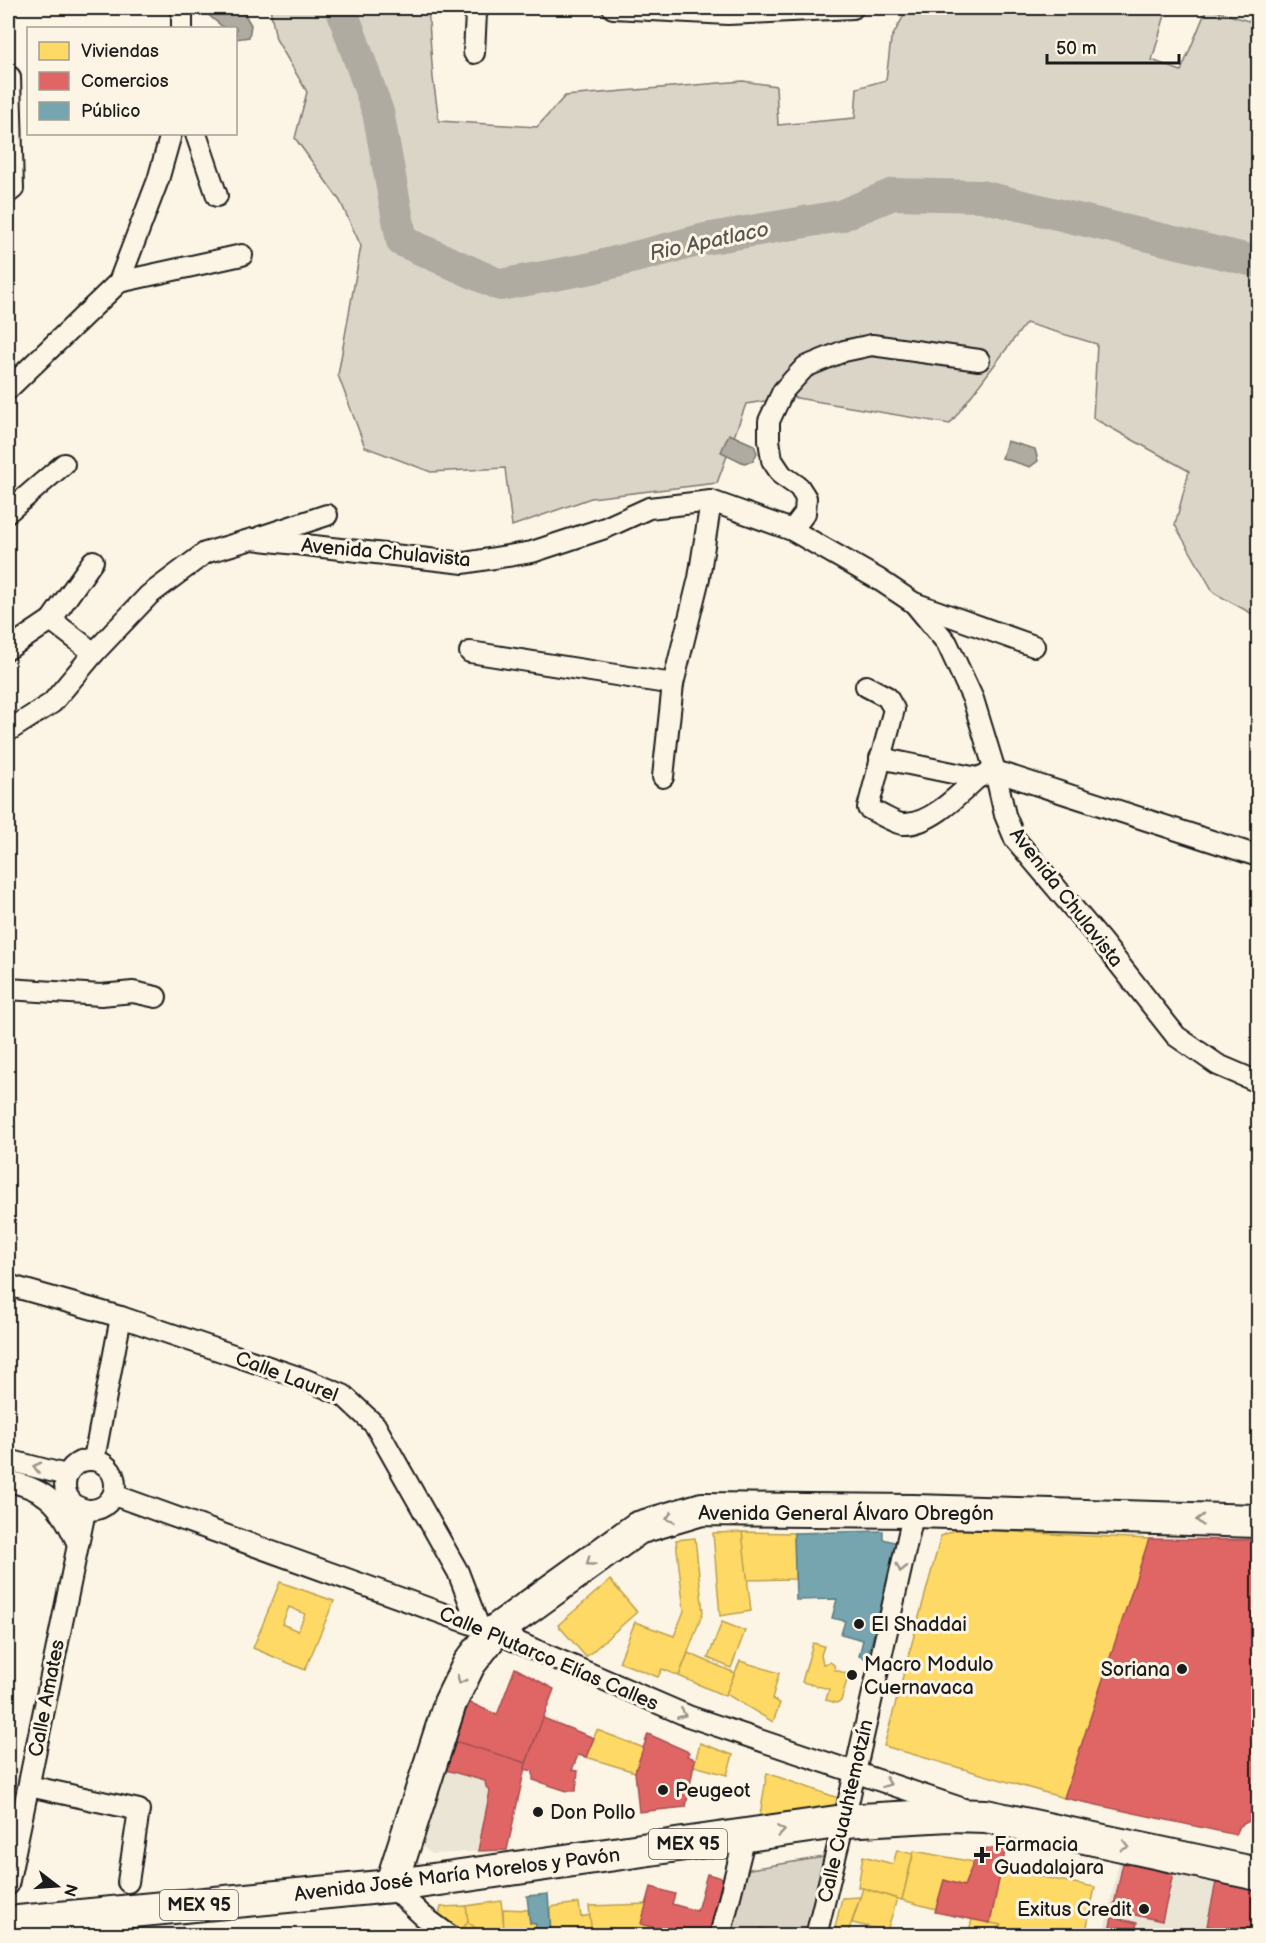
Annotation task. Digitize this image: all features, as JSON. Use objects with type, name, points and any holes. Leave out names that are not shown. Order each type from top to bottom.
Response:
[{"type":"main road","name":"Avenida General Álvaro Obregón","points":[[391,1886],[450,1703],[486,1629],[638,1528],[702,1509],[914,1510],[1258,1521]]},
{"type":"main road","name":"Avenida José María Morelos y Pavón","points":[[8,1923],[391,1886],[844,1821],[949,1815],[986,1816],[1258,1874]]},
{"type":"street","points":[[182,8],[182,27]]},
{"type":"street","points":[[474,53],[476,13],[479,8]]},
{"type":"street","points":[[614,8],[743,10],[853,8]]},
{"type":"street","points":[[8,193],[13,189],[15,77]]},
{"type":"street","points":[[8,389],[119,282],[158,180],[171,135]]},
{"type":"street","points":[[195,135],[217,196]]},
{"type":"street","points":[[119,282],[242,255]]},
{"type":"street","points":[[792,530],[805,513],[806,498],[799,487],[783,475],[772,460],[769,421],[783,391],[805,367],[844,351],[872,345],[979,360]]},
{"type":"street","points":[[8,512],[64,464]]},
{"type":"street","points":[[663,777],[673,684],[699,578],[711,501]]},
{"type":"street","name":"Avenida Chulavista","points":[[8,731],[52,704],[94,652],[149,595],[205,554],[252,539],[464,563],[532,552],[605,528],[649,508],[711,501],[792,530],[878,579],[914,603],[947,643],[973,699],[986,774],[1015,838],[1101,940],[1176,1036],[1218,1065],[1258,1082]]},
{"type":"street","points":[[252,539],[327,515]]},
{"type":"street","points":[[8,650],[51,620],[93,561]]},
{"type":"street","points":[[914,603],[1034,646]]},
{"type":"street","points":[[51,620],[94,652]]},
{"type":"street","points":[[470,652],[673,684]]},
{"type":"street","points":[[867,686],[887,697],[894,710],[868,808],[902,824],[922,820],[950,804],[986,774]]},
{"type":"street","points":[[880,758],[986,774],[1258,856]]},
{"type":"street","points":[[8,989],[101,995],[133,992],[156,997]]},
{"type":"street","name":"Calle Laurel","points":[[8,1285],[121,1317],[304,1379],[343,1395],[375,1425],[458,1572],[486,1629]]},
{"type":"street","points":[[94,1459],[121,1317]]},
{"type":"street","points":[[94,1459],[108,1466],[116,1479],[114,1494],[107,1504],[97,1510],[85,1511],[74,1506],[67,1497],[64,1486],[66,1475],[78,1462],[94,1459]]},
{"type":"street","points":[[8,1460],[66,1475]]},
{"type":"street","points":[[8,1481],[29,1486],[56,1504],[77,1542]]},
{"type":"street","name":"Calle Plutarco Elías Calles","points":[[114,1494],[486,1629],[688,1716],[986,1816]]},
{"type":"street","name":"Calle Cuauhtemotzín","points":[[816,1935],[914,1510]]},
{"type":"street","name":"Calle Amates","points":[[8,1885],[85,1511]]},
{"type":"street","points":[[28,1786],[139,1810],[128,1882]]},
{"type":"street","points":[[720,1935],[745,1836]]},
{"type":"street","points":[[391,1886],[423,1916],[450,1935]]},
{"type":"shaded area","points":[[204,8],[241,8],[251,25],[249,37],[237,39],[237,27],[223,27],[205,12]]},
{"type":"shaded area","points":[[270,8],[428,8],[433,78],[439,121],[537,127],[565,96],[743,81],[776,86],[778,125],[855,118],[857,88],[886,80],[891,39],[908,8],[1124,8],[1129,13],[1132,8],[1167,8],[1152,60],[1181,71],[1207,8],[1258,24],[1258,617],[1214,593],[1175,525],[1189,471],[1093,418],[1097,344],[1026,323],[950,424],[791,397],[746,404],[717,483],[591,498],[512,526],[505,468],[431,472],[365,447],[338,375],[361,246],[340,201],[295,138],[307,92],[276,39]]},
{"type":"shaded area","points":[[729,434],[754,445],[757,453],[753,461],[744,463],[721,452]]},
{"type":"shaded area","points":[[1007,441],[1035,449],[1038,461],[1030,467],[1002,458]]},
{"type":"shaded area","points":[[526,1763],[507,1850],[432,1854],[421,1846],[442,1769]]},
{"type":"shaded area","points":[[830,1856],[808,1935],[731,1936],[744,1870]]},
{"type":"shaded area","points":[[1120,1857],[1258,1886],[1258,1935],[1103,1936]]},
{"type":"building: Viviendas","points":[[957,1529],[1149,1539],[1064,1798],[884,1746],[941,1536]]},
{"type":"building: Viviendas","points":[[742,1532],[794,1533],[795,1579],[747,1580]]},
{"type":"building: Viviendas","points":[[742,1532],[751,1611],[720,1616],[713,1533]]},
{"type":"building: Viviendas","points":[[695,1538],[703,1612],[679,1676],[662,1669],[658,1677],[619,1662],[635,1622],[674,1636],[684,1611],[676,1540]]},
{"type":"building: Viviendas","points":[[610,1580],[637,1612],[586,1657],[558,1625]]},
{"type":"building: Viviendas","points":[[280,1582],[334,1601],[305,1670],[253,1648]],"holes":[[[289,1607],[305,1614],[298,1631],[282,1624]]]},
{"type":"building: Viviendas","points":[[722,1622],[745,1631],[731,1668],[708,1658]]},
{"type":"building: Viviendas","points":[[813,1643],[824,1646],[821,1655],[823,1664],[830,1662],[834,1665],[835,1670],[845,1673],[847,1680],[841,1701],[836,1703],[826,1700],[829,1689],[802,1682]]},
{"type":"building: Viviendas","points":[[688,1653],[735,1673],[725,1696],[679,1676]]},
{"type":"building: Viviendas","points":[[740,1661],[779,1673],[772,1699],[780,1703],[773,1722],[726,1694]]},
{"type":"building: Viviendas","points":[[597,1730],[644,1748],[635,1772],[586,1757]]},
{"type":"building: Viviendas","points":[[700,1743],[733,1755],[727,1775],[694,1766]]},
{"type":"building: Viviendas","points":[[767,1773],[838,1798],[833,1813],[760,1815]]},
{"type":"building: Viviendas","points":[[897,1850],[913,1854],[902,1900],[858,1887],[863,1856],[893,1864]]},
{"type":"building: Viviendas","points":[[914,1851],[974,1862],[964,1886],[944,1880],[936,1909],[902,1900]]},
{"type":"building: Viviendas","points":[[1001,1869],[1095,1887],[1085,1936],[999,1936],[1001,1925],[990,1923]]},
{"type":"building: Viviendas","points":[[863,1888],[897,1899],[887,1931],[852,1923]]},
{"type":"building: Viviendas","points":[[860,1897],[847,1936],[833,1936],[842,1898]]},
{"type":"building: Viviendas","points":[[501,1901],[505,1935],[485,1936],[468,1922],[466,1906]]},
{"type":"building: Viviendas","points":[[579,1903],[581,1917],[590,1915],[592,1936],[551,1936],[550,1907]]},
{"type":"building: Viviendas","points":[[647,1904],[641,1924],[649,1926],[646,1936],[592,1936],[589,1906]]},
{"type":"building: Viviendas","points":[[466,1906],[468,1922],[459,1933],[438,1919],[441,1907]]},
{"type":"building: Viviendas","points":[[503,1909],[528,1910],[530,1923],[536,1924],[536,1936],[504,1936]]},
{"type":"building: Viviendas","points":[[972,1919],[1001,1925],[999,1936],[968,1936]]},
{"type":"building: Viviendas","points":[[468,1922],[485,1936],[462,1936],[459,1933]]},
{"type":"building: Viviendas","points":[[761,1928],[788,1936],[759,1936]]},
{"type":"building: Comercios","name":"Soriana","points":[[1149,1539],[1258,1540],[1258,1816],[1240,1826],[1236,1835],[1064,1798]]},
{"type":"building: Comercios","points":[[515,1668],[554,1689],[526,1763],[453,1741],[469,1702],[497,1715]]},
{"type":"building: Comercios","points":[[543,1718],[594,1738],[586,1757],[578,1755],[572,1770],[578,1771],[576,1791],[567,1791],[533,1780],[533,1771],[524,1769]]},
{"type":"building: Comercios","name":"Peugeot","points":[[648,1734],[689,1752],[687,1756],[695,1759],[686,1807],[639,1812],[635,1772]]},
{"type":"building: Comercios","points":[[448,1739],[526,1763],[507,1850],[478,1851],[490,1791],[485,1781],[442,1769]]},
{"type":"building: Comercios","points":[[1006,1847],[990,1923],[935,1912],[944,1880],[964,1886],[979,1849]]},
{"type":"building: Comercios","points":[[1123,1863],[1173,1874],[1162,1921],[1113,1910]]},
{"type":"building: Comercios","points":[[707,1874],[730,1880],[715,1936],[685,1936],[641,1924],[651,1887],[675,1894],[672,1904],[697,1911]]},
{"type":"building: Comercios","points":[[1216,1882],[1258,1892],[1258,1936],[1248,1936],[1207,1926]]},
{"type":"building: Comercios","points":[[1112,1917],[1137,1923],[1134,1936],[1108,1936]]},
{"type":"building: Público","points":[[883,1531],[883,1539],[898,1543],[867,1659],[859,1656],[863,1640],[841,1634],[845,1621],[832,1618],[837,1599],[796,1600],[794,1533]]},
{"type":"building: Público","points":[[548,1894],[551,1936],[536,1936],[536,1924],[530,1923],[527,1896]]},
{"type":"waterway","name":"Rio Apatlaco","points":[[341,8],[378,112],[402,241],[500,285],[592,268],[705,239],[840,216],[893,194],[981,196],[1258,262]]},
{"type":"place","name":"El Shaddai","points":[[859,1624]]},
{"type":"place","name":"Soriana","points":[[1182,1669]]},
{"type":"place","name":"Macro Modulo Cuernavaca","points":[[852,1675]]},
{"type":"place","name":"Peugeot","points":[[663,1790]]},
{"type":"place","name":"Don Pollo","points":[[538,1812]]},
{"type":"place","name":"Farmacia Guadalajara","points":[[982,1855]]},
{"type":"place","name":"Exitus Credit","points":[[1144,1909]]}]
